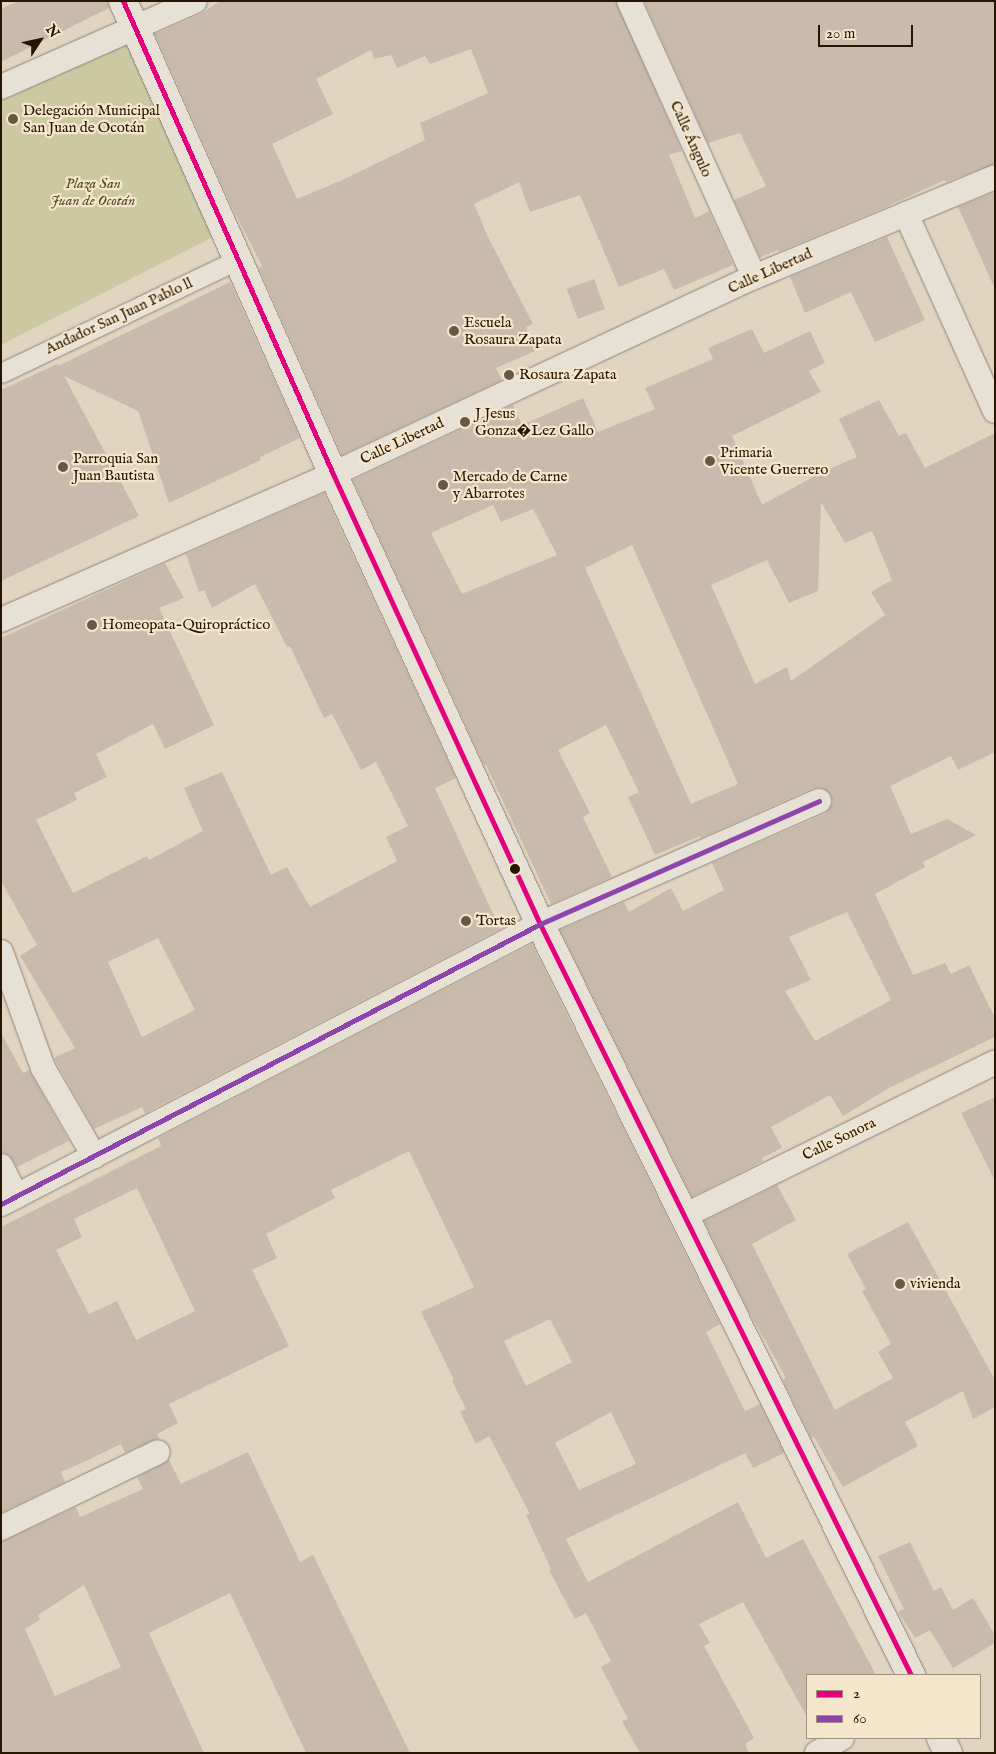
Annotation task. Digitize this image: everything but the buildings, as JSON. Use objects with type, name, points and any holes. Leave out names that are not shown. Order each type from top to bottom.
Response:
[{"type":"main road","points":[[123,1],[133,28],[333,474],[540,924],[911,1674]]},
{"type":"main road","points":[[941,1739],[948,1753]]},
{"type":"street","points":[[1,87],[195,1]]},
{"type":"street","name":"Calle Ángulo","points":[[629,1],[754,277]]},
{"type":"street","name":"Calle Libertad","points":[[1,620],[333,474],[754,277],[995,177]]},
{"type":"street","points":[[906,214],[995,411]]},
{"type":"street","name":"Andador San Juan Pablo ll","points":[[3,368],[237,260]]},
{"type":"street","points":[[1,1166],[9,1200],[540,924],[819,801]]},
{"type":"street","points":[[1,952],[43,1068],[94,1156]]},
{"type":"street","name":"Calle Sonora","points":[[684,1216],[995,1062]]},
{"type":"street","points":[[1,1528],[158,1452]]},
{"type":"street","points":[[817,1753],[840,1739]]},
{"type":"green space","name":"Plaza San Juan de Ocotán","points":[[128,44],[215,236],[1,345],[1,100]]},
{"type":"transit line","name":"2","points":[[123,1],[333,474],[540,924],[911,1674]]},
{"type":"transit line","name":"60","points":[[1,1204],[540,924],[819,801]]},
{"type":"place","name":"Delegación Municipal San Juan de Ocotán","points":[[13,119]]},
{"type":"place","name":"Escuela Rosaura Zapata","points":[[454,331]]},
{"type":"place","name":"Rosaura Zapata","points":[[509,375]]},
{"type":"place","name":"J Jesus Gonza�Lez Gallo","points":[[465,422]]},
{"type":"place","name":"Primaria Vicente Guerrero","points":[[710,461]]},
{"type":"place","name":"Parroquia San Juan Bautista","points":[[63,467]]},
{"type":"place","name":"Mercado de Carne y Abarrotes","points":[[443,485]]},
{"type":"place","name":"Homeopata-Quiropráctico","points":[[92,625]]},
{"type":"place","name":"Tortas","points":[[466,921]]},
{"type":"place","name":"vivienda","points":[[900,1284]]}]
